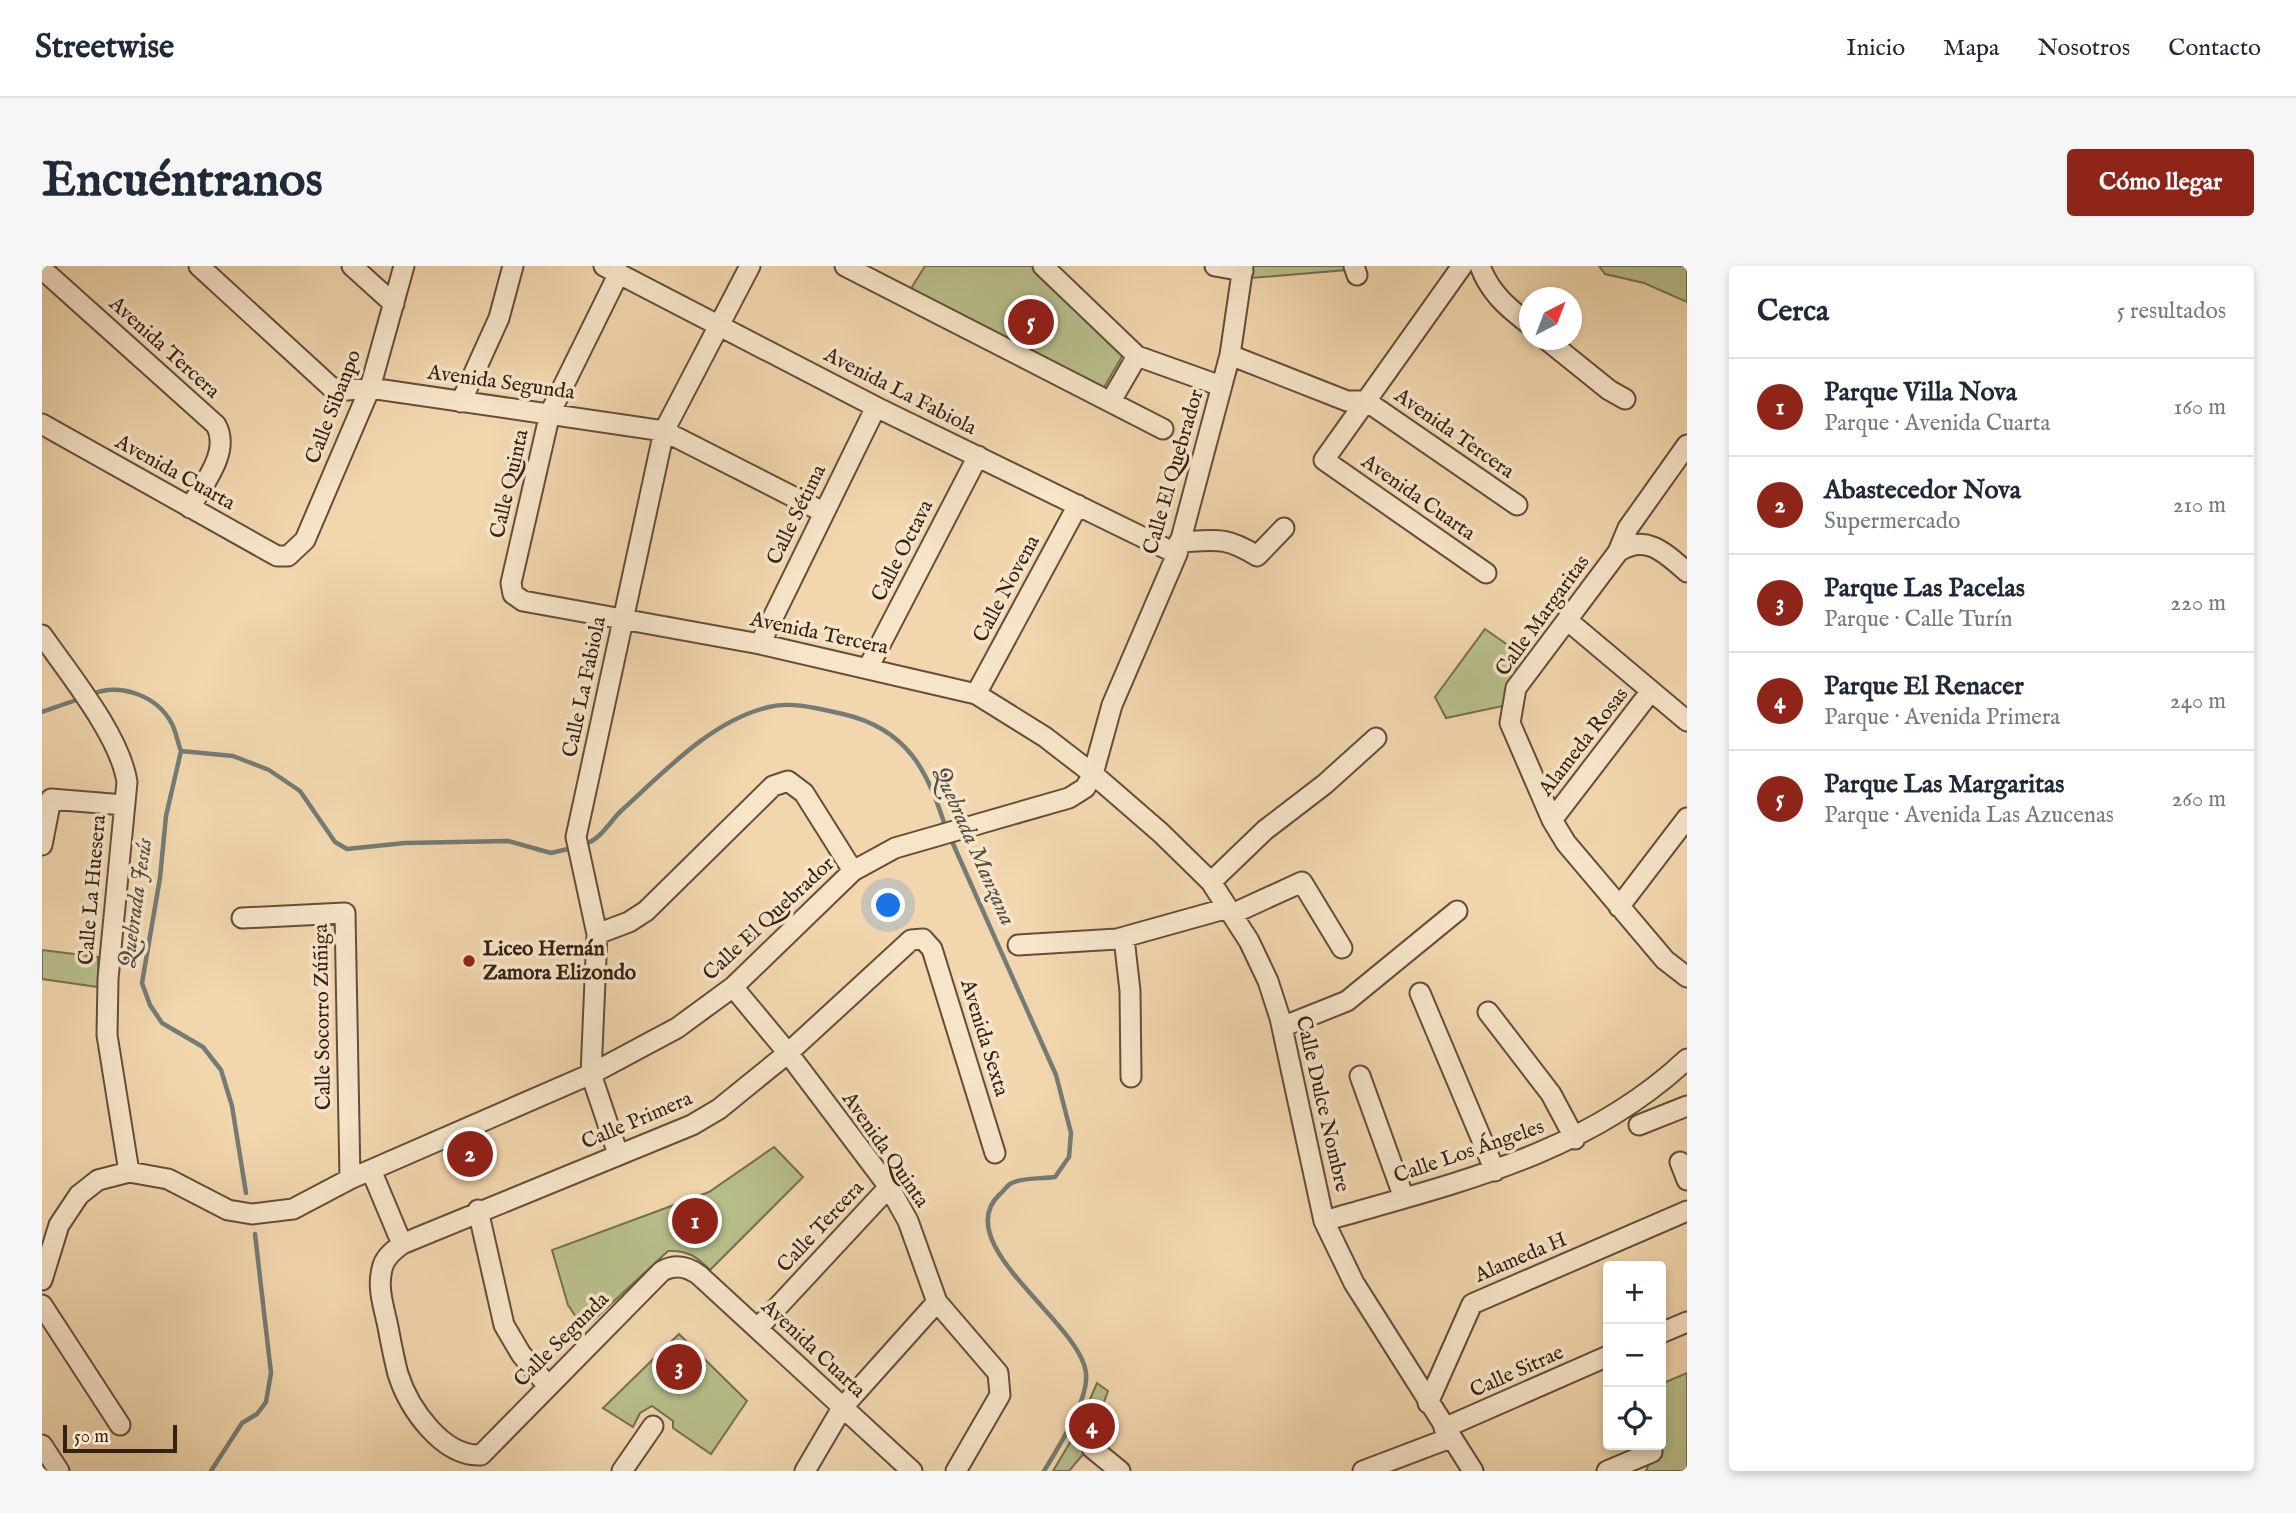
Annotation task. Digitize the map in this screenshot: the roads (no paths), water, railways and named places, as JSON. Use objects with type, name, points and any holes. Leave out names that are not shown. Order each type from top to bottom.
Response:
[{"type":"street","name":"Avenida Segunda","points":[[199,266],[331,387],[347,390],[370,388],[550,412],[664,431],[823,512]]},
{"type":"street","points":[[352,266],[394,304]]},
{"type":"street","name":"Calle Sibanpo","points":[[288,555],[305,540],[370,388],[404,266]]},
{"type":"street","points":[[461,402],[499,318],[513,266]]},
{"type":"street","name":"Calle La Fabiola","points":[[590,1074],[597,934],[576,837],[664,431],[750,266]]},
{"type":"street","points":[[1043,266],[1137,356],[1221,386]]},
{"type":"street","points":[[1214,266],[1243,268]]},
{"type":"street","points":[[1230,355],[1347,401],[1366,401],[1462,266]]},
{"type":"street","points":[[1480,266],[1487,284],[1501,302],[1519,317]]},
{"type":"street","points":[[855,268],[1163,429]]},
{"type":"street","name":"Calle El Quebrador","points":[[42,1280],[46,1245],[89,1185],[129,1172],[168,1179],[228,1210],[252,1214],[293,1209],[350,1179],[590,1074],[677,1028],[733,987],[853,871],[895,848],[932,835],[955,831],[1069,798],[1085,788],[1093,774],[1112,705],[1178,548],[1230,355],[1243,268]]},
{"type":"street","name":"Avenida Tercera","points":[[42,269],[216,425],[222,435],[220,453],[190,508]]},
{"type":"street","name":"Avenida La Fabiola","points":[[611,270],[876,407],[1078,505],[1178,548]]},
{"type":"street","name":"Calle Quinta","points":[[513,594],[511,583],[550,412],[611,270]]},
{"type":"street","points":[[1559,350],[1609,390],[1625,399]]},
{"type":"street","points":[[1111,401],[1137,356]]},
{"type":"street","name":"Avenida Cuarta","points":[[1366,401],[1324,460],[1486,573]]},
{"type":"street","name":"Avenida Tercera","points":[[1366,401],[1517,505]]},
{"type":"street","name":"Calle Sétima","points":[[760,644],[876,407]]},
{"type":"street","name":"Avenida Cuarta","points":[[42,424],[277,556],[288,555]]},
{"type":"street","name":"Calle Margaritas","points":[[1552,820],[1510,723],[1510,710],[1516,688],[1618,552],[1628,528],[1687,445]]},
{"type":"street","name":"Calle Octava","points":[[868,668],[978,456]]},
{"type":"street","name":"Calle Novena","points":[[976,694],[1078,505]]},
{"type":"street","points":[[1178,548],[1223,540],[1234,542],[1257,556],[1284,528]]},
{"type":"street","points":[[1618,552],[1637,543],[1650,545],[1659,548],[1687,572]]},
{"type":"street","name":"Avenida Tercera","points":[[513,594],[523,601],[760,644],[976,694],[1045,737],[1093,774]]},
{"type":"street","points":[[1567,620],[1687,721]]},
{"type":"street","name":"Calle La Huesera","points":[[42,635],[115,741],[124,762],[127,782],[108,979],[107,1035],[129,1172]]},
{"type":"street","name":"Alameda Rosas","points":[[1552,820],[1651,691]]},
{"type":"street","points":[[1211,882],[1265,830],[1325,784],[1376,738]]},
{"type":"street","name":"Calle Dulce Nombre","points":[[1093,774],[1211,882],[1230,911],[1268,981],[1282,1027],[1325,1221],[1354,1283],[1473,1471]]},
{"type":"street","points":[[597,934],[629,922],[646,911],[773,786],[788,781],[804,793],[853,871]]},
{"type":"street","points":[[42,845],[46,798],[124,805]]},
{"type":"street","points":[[1619,907],[1687,818]]},
{"type":"street","points":[[1552,820],[1566,843],[1619,907],[1665,960],[1687,976]]},
{"type":"street","points":[[1017,945],[1124,938],[1230,911],[1302,882],[1342,948]]},
{"type":"street","points":[[1282,1027],[1347,1002],[1457,911]]},
{"type":"street","name":"Calle Socorro Zúñiga","points":[[243,918],[345,913],[350,1179]]},
{"type":"street","points":[[1124,938],[1130,991],[1131,1077]]},
{"type":"street","name":"Calle Primera","points":[[402,1244],[478,1210],[692,1125],[719,1110],[788,1053],[900,946],[911,940],[923,939]]},
{"type":"street","name":"Avenida Sexta","points":[[923,939],[932,949],[939,966],[995,1153]]},
{"type":"street","name":"Avenida Quinta","points":[[733,987],[788,1053],[889,1187],[908,1221],[937,1302],[991,1362],[1000,1384],[1000,1395],[956,1471]]},
{"type":"street","points":[[1420,993],[1495,1171]]},
{"type":"street","points":[[1489,1012],[1551,1094],[1574,1139]]},
{"type":"street","name":"Calle Los Ángeles","points":[[1325,1221],[1495,1171],[1574,1139],[1648,1091],[1687,1059]]},
{"type":"street","points":[[590,1074],[618,1154]]},
{"type":"street","points":[[1360,1076],[1404,1198]]},
{"type":"street","points":[[1639,1125],[1687,1106]]},
{"type":"street","points":[[371,1170],[402,1244]]},
{"type":"street","name":"Calle Tercera","points":[[758,1328],[889,1187]]},
{"type":"street","points":[[478,1210],[504,1325],[521,1354],[548,1386]]},
{"type":"street","name":"Alameda H","points":[[1428,1403],[1472,1304],[1687,1211]]},
{"type":"street","name":"Calle Segunda","points":[[402,1244],[390,1254],[382,1266],[380,1289],[399,1376],[413,1405],[428,1426],[454,1451],[470,1456],[481,1455],[662,1271],[680,1266]]},
{"type":"street","name":"Avenida Cuarta","points":[[680,1266],[690,1268],[758,1328],[912,1471]]},
{"type":"street","points":[[805,1471],[842,1408],[937,1302]]},
{"type":"street","points":[[42,1304],[120,1425]]},
{"type":"street","points":[[1666,1332],[1687,1322]]},
{"type":"street","name":"Calle Sitrae","points":[[1363,1471],[1415,1450],[1603,1358]]},
{"type":"street","points":[[622,1471],[653,1426]]},
{"type":"street","points":[[42,1445],[59,1471]]},
{"type":"street","points":[[1092,1448],[1120,1471]]},
{"type":"street","points":[[1607,1471],[1652,1452]]},
{"type":"waterway","points":[[90,695],[101,691],[125,691],[157,705],[172,724],[181,751]]},
{"type":"waterway","points":[[42,712],[82,698]]},
{"type":"waterway","name":"Quebrada Manzana","points":[[584,844],[600,835],[622,810],[709,735],[748,714],[778,705],[796,705],[843,714],[884,730],[899,741],[922,771],[946,829]]},
{"type":"waterway","name":"Quebrada Manzana","points":[[181,751],[233,756],[269,770],[300,791],[335,842],[347,849],[405,843],[508,841],[551,853],[572,848]]},
{"type":"waterway","name":"Quebrada Jesús","points":[[181,751],[166,816],[160,878],[142,983],[150,1005],[162,1023],[203,1047],[221,1070],[232,1106],[246,1193]]},
{"type":"waterway","name":"Quebrada Manzana","points":[[950,837],[1056,1075],[1071,1133],[1069,1157],[1055,1177],[1022,1180],[1010,1184],[1000,1194],[988,1214],[990,1236],[1003,1259],[1063,1331],[1079,1353],[1086,1373],[1086,1384],[1078,1410],[1044,1471]]},
{"type":"waterway","name":"Quebrada Jesús","points":[[211,1471],[242,1423],[257,1414],[266,1402],[271,1373],[255,1234]]},
{"type":"place","name":"Parque Las Margaritas","points":[[1031,322]]},
{"type":"place","name":"Liceo Hernán Zamora Elizondo","points":[[469,961]]},
{"type":"place","name":"Abastecedor Nova","points":[[470,1154]]},
{"type":"place","name":"Parque Villa Nova","points":[[695,1221]]},
{"type":"place","name":"Parque Las Pacelas","points":[[679,1367]]},
{"type":"place","name":"Parque El Renacer","points":[[1092,1426]]}]
